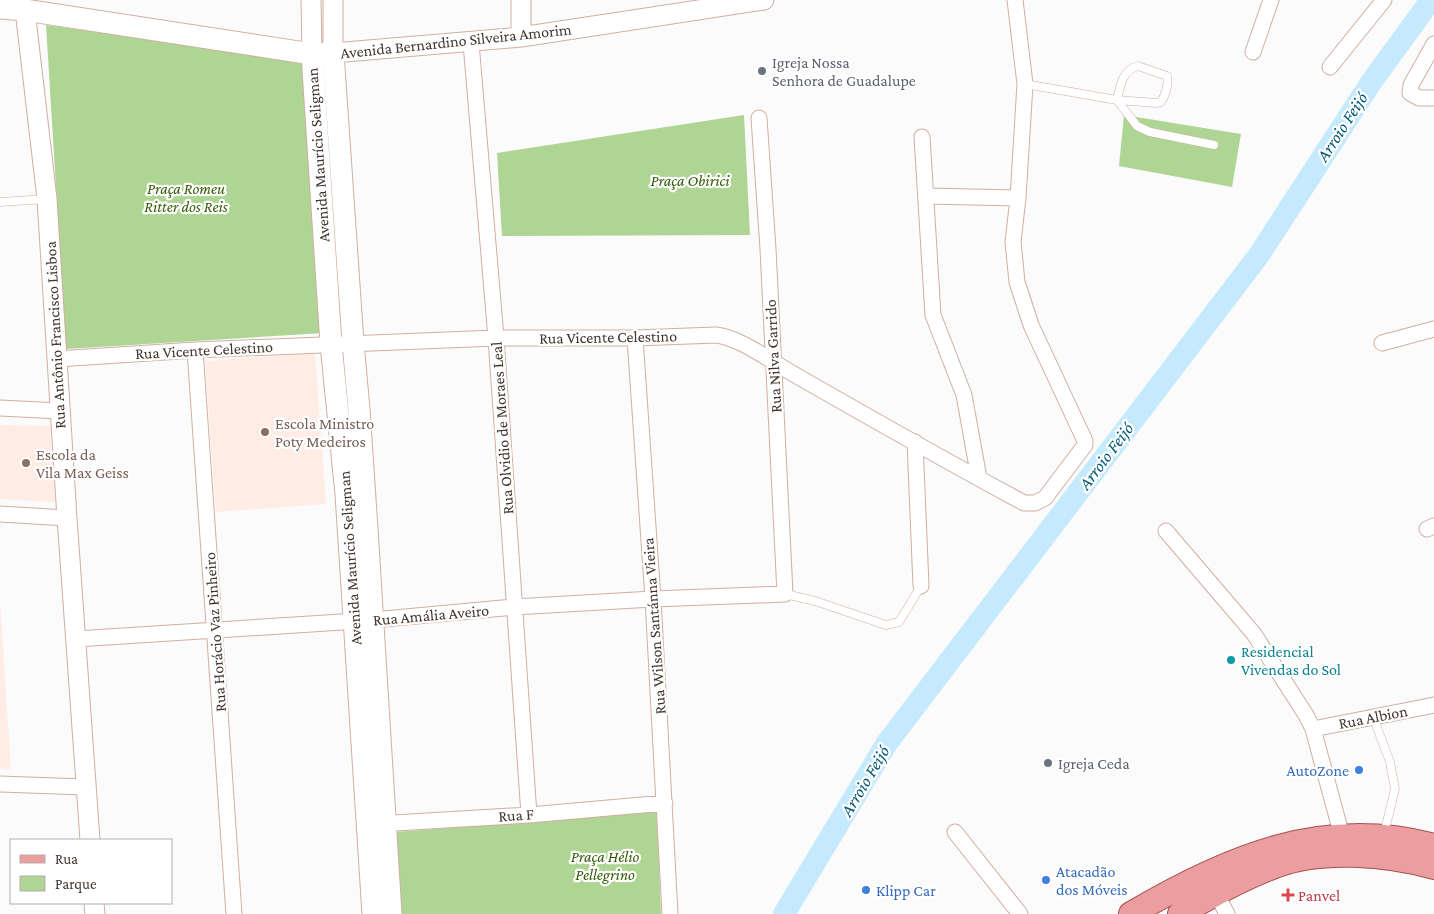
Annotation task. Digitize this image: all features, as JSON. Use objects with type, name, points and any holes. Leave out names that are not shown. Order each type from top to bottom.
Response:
[{"type":"main road","name":"Avenida Bernardino Silveira Amorim","points":[[0,8],[22,3],[312,54],[333,53]]},
{"type":"main road","name":"Avenida Maurício Seligman","points":[[333,53],[352,343],[359,409],[364,621],[376,824],[373,914]]},
{"type":"main road","name":"Avenida Maurício Seligman","points":[[312,54],[331,344],[346,494],[364,621]]},
{"type":"main road","name":"Avenida Maurício Seligman","points":[[376,824],[391,914]]},
{"type":"main road","points":[[1131,914],[1168,892],[1216,868],[1296,842],[1342,836],[1382,838],[1418,842],[1434,846]]},
{"type":"main road","points":[[1180,914],[1216,893],[1276,865],[1313,857],[1371,856],[1434,867]]},
{"type":"street","points":[[311,0],[312,54]]},
{"type":"street","points":[[333,0],[333,53]]},
{"type":"street","points":[[520,37],[521,0]]},
{"type":"street","name":"Avenida Bernardino Silveira Amorim","points":[[333,53],[471,43],[520,37],[764,0]]},
{"type":"street","points":[[926,196],[1018,198],[1025,84],[1016,0]]},
{"type":"street","points":[[1253,52],[1271,0]]},
{"type":"street","points":[[1330,68],[1382,1]]},
{"type":"street","name":"Rua Antônio Francisco Lisboa","points":[[22,3],[47,199],[90,839]]},
{"type":"street","name":"Rua Olvidio de Moraes Leal","points":[[471,43],[496,338],[529,814]]},
{"type":"street","points":[[1434,44],[1411,85],[1410,93],[1419,98],[1434,98]]},
{"type":"street","name":"Rua Nilva Garrido","points":[[759,118],[768,249],[785,594]]},
{"type":"street","points":[[922,137],[933,315],[964,395],[979,478]]},
{"type":"street","name":"Rua Vicente Celestino","points":[[57,359],[195,350],[496,338],[724,336],[733,338],[774,364],[1024,503],[1035,503],[1045,498],[1085,445],[1085,440],[1031,325],[1017,282],[1013,242],[1018,198]]},
{"type":"street","points":[[1382,343],[1434,329]]},
{"type":"street","name":"Rua Wilson Santánna Vieira","points":[[635,338],[653,598],[670,914]]},
{"type":"street","name":"Rua Horácio Vaz Pinheiro","points":[[195,350],[234,914]]},
{"type":"street","points":[[0,408],[60,411]]},
{"type":"street","points":[[915,442],[921,586]]},
{"type":"street","points":[[0,514],[67,518]]},
{"type":"street","points":[[1166,532],[1254,634],[1306,715],[1313,729],[1342,836]]},
{"type":"street","name":"Rua Amália Aveiro","points":[[76,639],[364,621],[514,607],[653,598],[785,594]]},
{"type":"street","name":"Rua Albion","points":[[1313,729],[1434,705]]},
{"type":"street","points":[[0,784],[85,787]]},
{"type":"street","name":"Rua F","points":[[376,824],[665,803]]},
{"type":"street","points":[[956,832],[1020,914]]},
{"type":"street","points":[[1216,893],[1226,914]]},
{"type":"lane","points":[[1025,84],[1117,100],[1156,104],[1163,99],[1168,81],[1167,76],[1138,66],[1134,67],[1123,77],[1117,100]]},
{"type":"lane","points":[[1117,100],[1138,126],[1150,132],[1214,145]]},
{"type":"lane","points":[[0,202],[47,199]]},
{"type":"lane","points":[[785,594],[815,601],[886,625],[899,622],[921,586]]},
{"type":"lane","points":[[1373,717],[1390,762],[1395,789],[1382,838]]},
{"type":"shaded area","name":"Escola Ministro Poty Medeiros","points":[[315,353],[326,504],[216,512],[205,361]]},
{"type":"shaded area","name":"Escola da Vila Max Geiss","points":[[0,425],[50,426],[55,502],[0,499]]},
{"type":"shaded area","points":[[0,602],[11,770],[0,769]]},
{"type":"green space","name":"Praça Romeu Ritter dos Reis","points":[[46,25],[308,61],[324,333],[66,349]]},
{"type":"green space","name":"Praça Obirici","points":[[744,115],[750,235],[502,236],[497,153]]},
{"type":"green space","points":[[1124,115],[1241,134],[1232,187],[1119,166]]},
{"type":"green space","name":"Praça Hélio Pellegrino","points":[[657,812],[661,914],[400,914],[394,832]]},
{"type":"waterway","name":"Arroio Feijó","points":[[784,914],[887,743],[1259,255],[1372,81],[1431,0]]},
{"type":"place","name":"Igreja Nossa Senhora de Guadalupe","points":[[762,71]]},
{"type":"place","name":"Escola Ministro Poty Medeiros","points":[[265,432]]},
{"type":"place","name":"Escola da Vila Max Geiss","points":[[26,463]]},
{"type":"place","name":"Residencial Vivendas do Sol","points":[[1231,660]]},
{"type":"place","name":"Igreja Ceda","points":[[1048,763]]},
{"type":"place","name":"AutoZone","points":[[1359,770]]},
{"type":"place","name":"Atacadão dos Móveis","points":[[1046,880]]},
{"type":"place","name":"Klipp Car","points":[[866,890]]},
{"type":"place","name":"Panvel","points":[[1288,895]]}]
